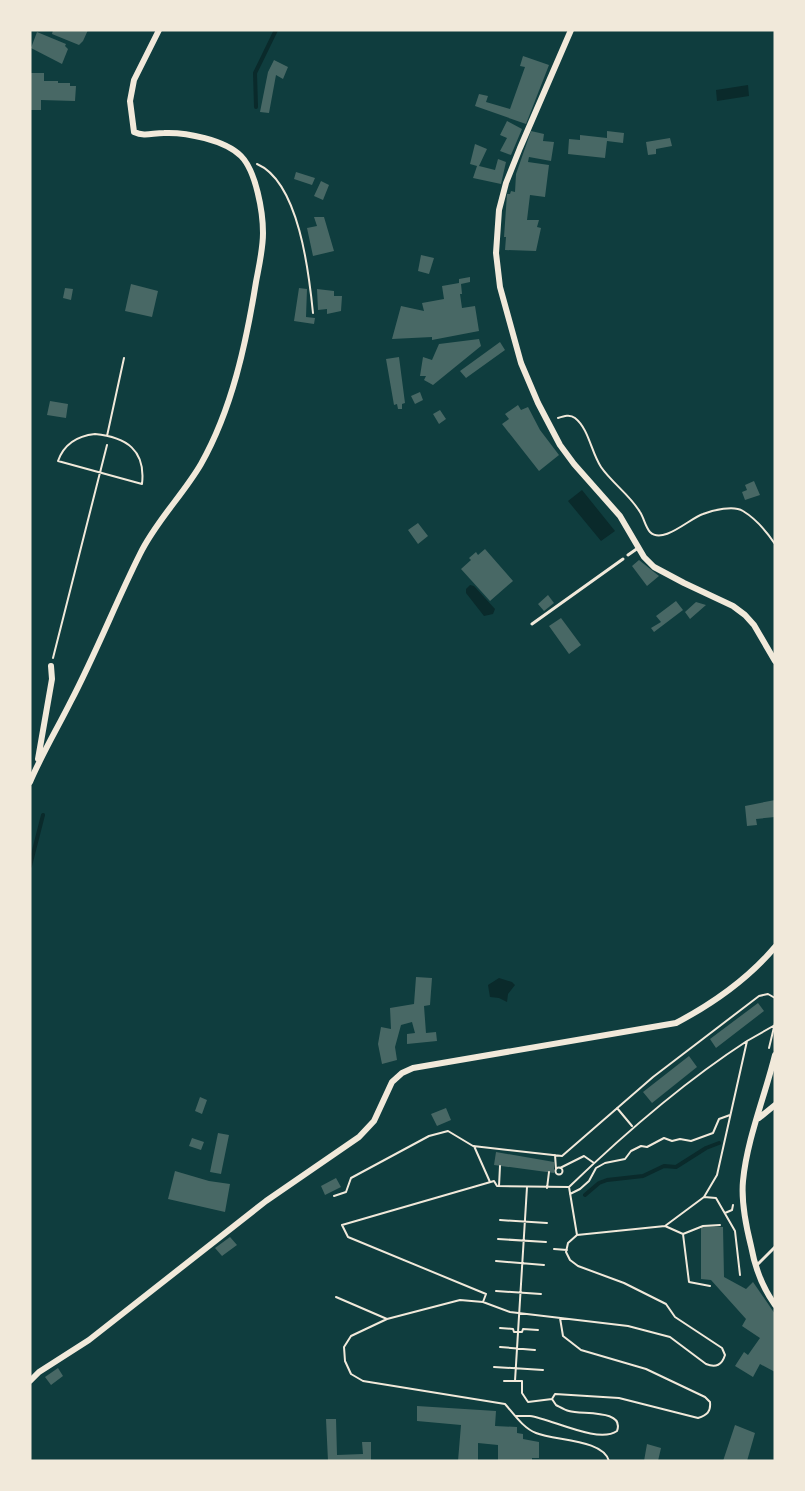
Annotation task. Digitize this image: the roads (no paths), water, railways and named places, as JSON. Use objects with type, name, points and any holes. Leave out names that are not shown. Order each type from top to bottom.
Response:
[{"type":"street","points":[[30,782],[47,744],[70,703],[141,551],[200,465],[214,438],[236,377],[254,295],[263,234],[261,206],[246,162],[228,147],[205,138],[165,133],[142,136],[134,132],[130,101],[134,80],[159,30]]},
{"type":"street","points":[[571,30],[506,183],[499,210],[495,253],[500,287],[518,351],[548,424],[573,464],[620,516],[638,548],[654,567],[684,584],[733,606],[745,615],[754,625],[775,661]]},
{"type":"street","points":[[36,768],[52,679],[51,666]]},
{"type":"street","points":[[30,1381],[39,1372],[89,1340],[266,1201],[359,1137],[374,1121],[392,1082],[402,1073],[413,1068],[676,1023],[729,991],[775,947]]},
{"type":"street","points":[[775,1055],[747,1155],[743,1184],[748,1233],[755,1266],[761,1283],[775,1305]]},
{"type":"street","points":[[758,1119],[775,1105]]},
{"type":"lane","points":[[628,555],[638,548]]},
{"type":"lane","points":[[532,624],[623,559]]},
{"type":"lane","points":[[755,1266],[775,1247]]},
{"type":"water","points":[[748,85],[749,96],[717,101],[716,90]]},
{"type":"water","points":[[582,490],[615,531],[601,541],[568,501]]},
{"type":"water","points":[[470,585],[474,586],[495,609],[493,614],[484,616],[466,593]]},
{"type":"water","points":[[499,978],[515,985],[508,994],[507,1002],[490,997],[488,985]]},
{"type":"waterway","points":[[256,107],[255,73],[276,30]]},
{"type":"waterway","points":[[30,866],[43,815]]},
{"type":"waterway","points":[[585,1195],[599,1183],[607,1180],[643,1176],[664,1166],[676,1167],[706,1148],[719,1143]]}]
